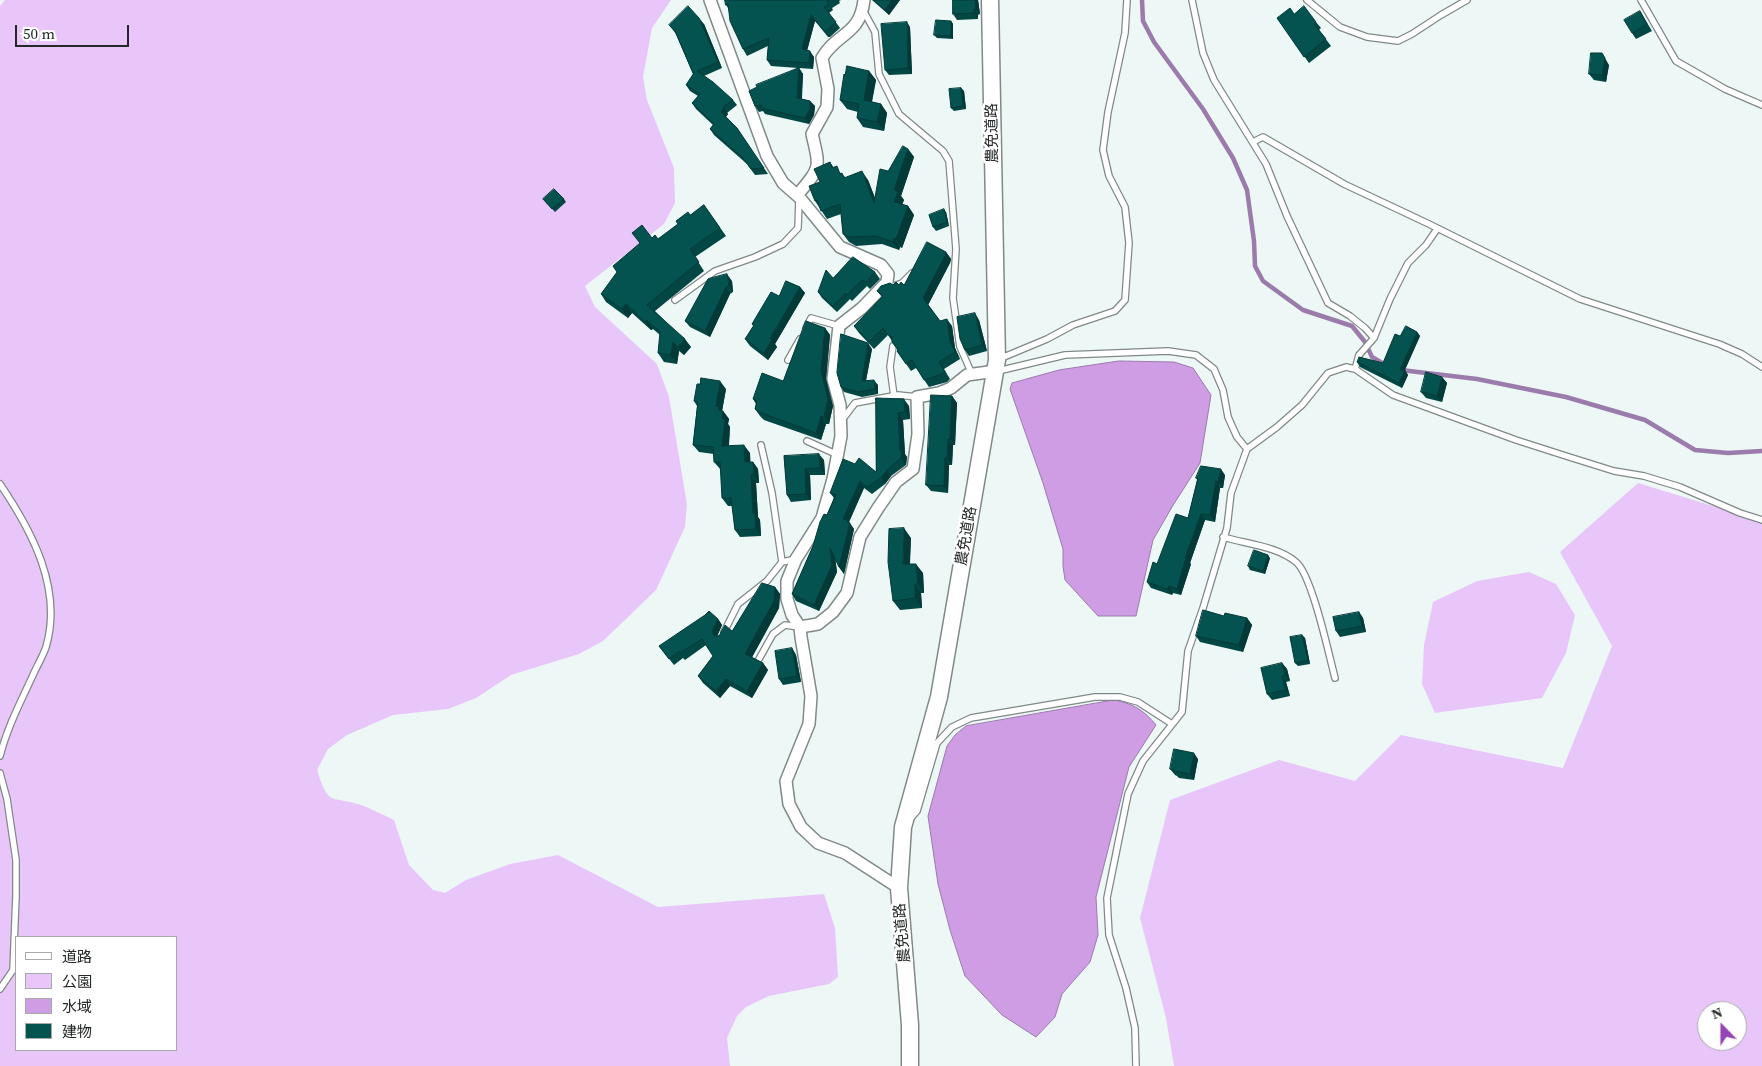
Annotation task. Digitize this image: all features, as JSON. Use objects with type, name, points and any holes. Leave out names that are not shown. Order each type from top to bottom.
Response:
[{"type":"street","points":[[710,0],[767,156],[783,183],[799,198],[840,247],[881,265],[888,274],[887,282],[878,292],[862,308],[839,326],[833,379],[840,405],[841,436],[834,479],[822,518],[796,559],[787,581],[788,599],[792,615],[800,627],[800,638],[811,696],[809,724],[786,781],[789,804],[801,827],[818,842],[845,853],[899,888]]},
{"type":"street","name":"農免道路","points":[[910,1066],[910,1025],[899,888],[903,827],[939,697],[997,366],[990,0]]},
{"type":"street","points":[[799,198],[799,193],[817,172],[818,158],[812,134],[827,107],[828,89],[822,58],[827,48],[854,28],[864,5]]},
{"type":"street","points":[[800,627],[818,624],[833,612],[847,593],[860,537],[896,482],[914,468],[918,434],[917,397],[940,393],[951,388],[967,375],[997,366]]},
{"type":"lane","points":[[997,366],[1073,325],[1115,311],[1125,300],[1129,243],[1125,207],[1109,176],[1103,150],[1108,112],[1124,33],[1127,0]]},
{"type":"lane","points":[[1192,0],[1203,53],[1214,80],[1266,164],[1287,216],[1328,303],[1350,316],[1374,338]]},
{"type":"lane","points":[[1307,0],[1340,27],[1368,37],[1398,41],[1467,0]]},
{"type":"lane","points":[[1641,0],[1676,61],[1725,89],[1762,105]]},
{"type":"lane","points":[[864,5],[875,32],[880,74],[899,114],[943,151],[949,161],[956,249],[954,298],[960,347],[972,374]]},
{"type":"lane","points":[[1253,142],[1263,137],[1344,184],[1580,299],[1719,344],[1742,354],[1762,367]]},
{"type":"lane","points":[[675,300],[715,271],[755,257],[783,244],[798,228],[799,198]]},
{"type":"lane","points":[[1355,369],[1359,355],[1374,338],[1390,299],[1408,263],[1426,245],[1437,228]]},
{"type":"lane","points":[[878,292],[902,283],[910,277],[914,268]]},
{"type":"lane","points":[[788,360],[811,318],[839,326]]},
{"type":"lane","points":[[892,346],[890,367],[894,396]]},
{"type":"lane","points":[[997,366],[1065,355],[1168,351],[1196,355],[1214,368],[1222,390],[1228,417],[1237,437],[1247,449]]},
{"type":"lane","points":[[1136,1066],[1135,1028],[1126,988],[1109,935],[1107,898],[1128,794],[1143,761],[1182,712],[1188,651],[1227,528],[1231,493],[1247,449],[1302,406],[1328,373],[1346,367],[1355,369],[1393,395],[1516,440],[1614,471],[1644,476],[1680,487],[1740,513],[1762,520]]},
{"type":"lane","points":[[840,422],[855,403],[894,396],[917,397]]},
{"type":"lane","points":[[807,441],[838,454]]},
{"type":"lane","points":[[761,445],[772,493],[782,562]]},
{"type":"lane","points":[[0,484],[34,540],[48,585],[52,608],[46,647],[10,726],[0,756]]},
{"type":"lane","points":[[1223,537],[1275,550],[1297,562],[1319,615],[1335,678]]},
{"type":"lane","points":[[721,639],[738,604],[767,581],[782,562],[796,559]]},
{"type":"lane","points":[[760,659],[773,634],[785,625],[800,627]]},
{"type":"lane","points":[[903,827],[917,811],[936,743],[952,727],[971,718],[1095,698],[1120,697],[1138,702],[1172,724]]},
{"type":"lane","points":[[0,773],[16,860],[15,936]]},
{"type":"lane","points":[[0,989],[13,970],[15,946]]},
{"type":"green space","points":[[5,0],[671,0],[652,28],[643,77],[647,100],[674,168],[675,203],[664,224],[585,286],[595,307],[657,364],[669,397],[687,504],[685,527],[656,590],[603,641],[579,654],[511,675],[476,698],[448,709],[393,715],[347,735],[328,749],[317,770],[325,790],[332,798],[361,805],[394,820],[409,865],[433,890],[445,893],[466,880],[510,864],[558,855],[658,907],[824,894],[835,928],[838,977],[829,984],[769,996],[746,1007],[737,1016],[727,1038],[730,1066],[0,1066],[0,6]]},
{"type":"green space","points":[[1638,483],[1752,518],[1762,519],[1762,1066],[1174,1066],[1166,1018],[1140,918],[1170,800],[1279,760],[1355,781],[1401,735],[1563,768],[1612,646],[1560,552]]},
{"type":"green space","points":[[1529,572],[1556,584],[1575,615],[1566,653],[1542,698],[1435,713],[1422,684],[1424,645],[1433,602],[1477,581]]},
{"type":"water","points":[[1119,361],[1174,362],[1193,368],[1211,395],[1200,463],[1153,540],[1136,616],[1098,616],[1065,580],[1063,549],[1043,483],[1010,389],[1012,383],[1059,370]]},
{"type":"water","points":[[1114,700],[1137,708],[1156,725],[1129,767],[1096,897],[1098,935],[1090,962],[1062,994],[1055,1017],[1036,1037],[1002,1015],[965,976],[938,884],[928,816],[947,746],[955,735],[966,726]]},
{"type":"building","points":[[725,0],[830,0],[827,1],[829,4],[824,7],[836,22],[824,31],[811,15],[802,49],[810,51],[809,63],[767,60],[769,38],[743,49],[730,21],[728,4],[726,5]]},
{"type":"building","points":[[874,0],[892,0],[885,10]]},
{"type":"building","points":[[953,0],[975,0],[976,9],[974,9],[974,13],[953,14]]},
{"type":"building","points":[[688,6],[699,18],[718,62],[697,71],[733,100],[723,107],[721,112],[737,128],[764,168],[751,169],[743,158],[710,129],[714,124],[692,103],[700,94],[686,85],[694,73],[675,31],[669,25]]},
{"type":"building","points":[[1304,6],[1316,22],[1314,24],[1326,39],[1304,57],[1277,18],[1290,8],[1294,14]]},
{"type":"building","points":[[1640,11],[1647,24],[1632,33],[1624,20]]},
{"type":"building","points":[[936,20],[951,21],[951,36],[934,35]]},
{"type":"building","points":[[907,22],[908,68],[885,70],[881,24]]},
{"type":"building","points":[[1591,53],[1602,53],[1605,58],[1602,75],[1589,74]]},
{"type":"building","points":[[847,66],[869,71],[864,100],[881,104],[877,122],[857,118],[859,104],[840,100]]},
{"type":"building","points":[[799,68],[797,98],[810,101],[810,109],[805,118],[761,108],[761,105],[755,106],[749,91],[757,87],[756,85]]},
{"type":"building","points":[[961,88],[963,106],[951,108],[949,89]]},
{"type":"building","points":[[903,146],[908,149],[894,190],[898,192],[894,202],[908,206],[896,239],[894,238],[893,242],[876,236],[850,237],[843,234],[840,204],[821,211],[817,200],[815,201],[809,186],[820,182],[814,169],[830,162],[832,168],[837,166],[844,178],[862,171],[874,203],[880,169],[888,171]]},
{"type":"building","points":[[554,189],[564,199],[552,209],[543,199]]},
{"type":"building","points":[[704,205],[720,228],[690,249],[699,262],[647,305],[685,339],[678,347],[673,342],[671,355],[658,353],[660,332],[647,320],[645,322],[626,304],[622,309],[601,294],[617,272],[613,266],[640,243],[632,233],[642,225],[652,238],[655,235],[658,239],[678,224],[676,221],[688,212],[690,215]]},
{"type":"building","points":[[944,209],[947,222],[933,227],[929,215]]},
{"type":"building","points":[[927,242],[946,252],[923,298],[940,321],[947,319],[950,341],[955,352],[939,362],[945,372],[924,380],[912,360],[906,364],[892,342],[892,337],[883,328],[869,342],[854,326],[883,296],[877,291],[881,286],[890,283],[893,285],[896,282],[899,285],[901,282],[904,285]]},
{"type":"building","points":[[853,257],[875,272],[866,282],[862,280],[833,306],[818,292],[826,270],[833,278]]},
{"type":"building","points":[[727,274],[729,286],[726,287],[705,331],[685,321],[708,279]]},
{"type":"building","points":[[786,281],[800,287],[764,353],[745,339],[771,292],[779,296]]},
{"type":"building","points":[[975,313],[982,345],[965,350],[960,339],[957,317]]},
{"type":"building","points":[[806,321],[825,328],[821,371],[828,399],[824,417],[821,416],[816,433],[759,412],[755,409],[757,401],[753,399],[762,373],[783,381]]},
{"type":"building","points":[[1406,326],[1417,332],[1400,370],[1405,370],[1399,383],[1357,362],[1359,357],[1383,363],[1395,334],[1400,336]]},
{"type":"building","points":[[841,334],[868,343],[862,381],[874,380],[875,389],[858,392],[841,387],[837,373]]},
{"type":"building","points":[[1426,372],[1442,377],[1437,396],[1421,392]]},
{"type":"building","points":[[701,378],[720,381],[716,406],[719,407],[718,410],[723,411],[722,419],[725,420],[722,446],[744,445],[745,462],[753,462],[754,475],[751,475],[753,513],[755,513],[756,529],[735,530],[731,498],[722,498],[720,462],[714,462],[713,447],[693,445],[698,402],[694,401],[697,384],[700,384]]},
{"type":"building","points":[[931,395],[952,396],[950,439],[948,439],[947,458],[945,458],[944,486],[926,485]]},
{"type":"building","points":[[876,398],[904,399],[905,412],[898,413],[900,451],[902,450],[901,458],[881,478],[867,487],[860,481],[843,519],[848,520],[847,522],[850,523],[839,567],[830,548],[832,565],[814,605],[792,594],[813,546],[820,522],[824,514],[827,515],[836,495],[830,493],[843,459],[855,464],[859,458],[876,472]]},
{"type":"building","points":[[819,454],[820,468],[805,469],[806,494],[787,495],[784,456]]},
{"type":"building","points":[[1201,466],[1221,469],[1218,482],[1216,481],[1210,515],[1201,514],[1185,558],[1177,589],[1169,586],[1168,589],[1147,582],[1153,562],[1157,564],[1176,514],[1188,518],[1198,478],[1196,478]]},
{"type":"building","points":[[904,528],[903,564],[916,564],[918,584],[915,584],[915,598],[893,601],[888,562],[889,529]]},
{"type":"building","points":[[1254,550],[1268,555],[1263,571],[1248,566]]},
{"type":"building","points":[[762,583],[775,587],[774,601],[745,654],[763,663],[747,691],[726,679],[716,691],[698,676],[713,656],[702,639],[680,653],[679,651],[669,659],[659,646],[709,611],[718,619],[712,631],[714,636],[719,636],[725,625],[732,631]]},
{"type":"building","points":[[1203,610],[1224,616],[1225,613],[1247,618],[1239,645],[1196,636]]},
{"type":"building","points":[[1359,612],[1362,626],[1336,631],[1333,617]]},
{"type":"building","points":[[1302,635],[1308,660],[1295,663],[1290,637]]},
{"type":"building","points":[[792,648],[797,676],[779,679],[775,651]]},
{"type":"building","points":[[1282,663],[1285,675],[1282,676],[1286,690],[1267,694],[1261,668]]},
{"type":"building","points":[[1174,749],[1194,753],[1190,774],[1170,769]]},
{"type":"waterway","points":[[1142,0],[1143,21],[1154,42],[1203,109],[1233,158],[1247,190],[1254,241],[1255,266],[1263,281],[1303,310],[1352,326],[1365,342],[1372,357],[1384,364]]},
{"type":"waterway","points":[[1401,370],[1477,379],[1566,397],[1645,420],[1695,450],[1728,453],[1762,451]]}]
